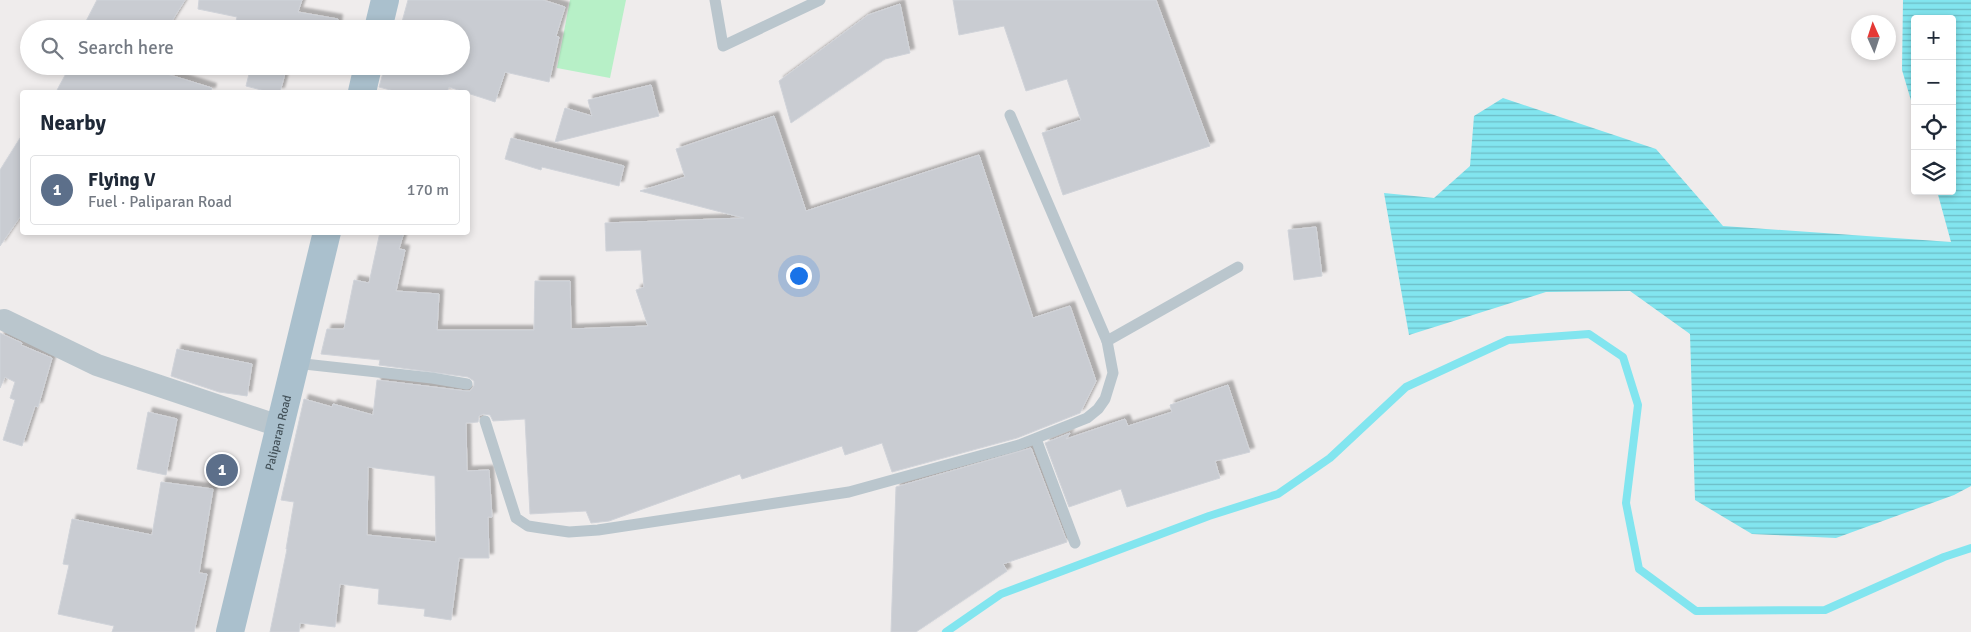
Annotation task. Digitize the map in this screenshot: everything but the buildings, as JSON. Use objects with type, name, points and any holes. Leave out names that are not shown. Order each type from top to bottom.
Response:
[{"type":"main road","points":[[380,20],[385,0]]},
{"type":"main road","points":[[362,90],[366,75]]},
{"type":"main road","name":"Paliparan Road","points":[[230,632],[326,235]]},
{"type":"street","points":[[4,320],[97,365],[280,426]]},
{"type":"lane","points":[[715,0],[723,46],[820,0]]},
{"type":"lane","points":[[485,421],[516,518],[528,526],[569,532],[598,530],[849,492],[1019,445],[1087,418],[1098,409],[1110,386],[1112,373],[1107,341],[1010,115]]},
{"type":"lane","points":[[1107,341],[1238,267]]},
{"type":"lane","points":[[295,363],[432,378],[467,384]]},
{"type":"lane","points":[[1036,439],[1075,543]]},
{"type":"green space","points":[[570,0],[626,0],[610,78],[557,68]]},
{"type":"water","points":[[1903,0],[1971,0],[1971,486],[1954,495],[1836,538],[1752,534],[1695,500],[1690,334],[1630,291],[1546,292],[1409,335],[1384,193],[1434,198],[1470,166],[1474,116],[1503,98],[1656,149],[1723,226],[1951,242],[1938,195],[1956,195],[1956,15],[1911,15],[1911,100],[1902,70]]},
{"type":"waterway","points":[[946,632],[1001,594],[1209,516],[1278,494],[1330,458],[1406,387],[1508,340],[1589,334],[1623,357],[1638,405],[1626,503],[1639,569],[1696,611],[1825,610],[1944,557],[1971,548]]},
{"type":"place","name":"Flying V","points":[[222,470]]}]
